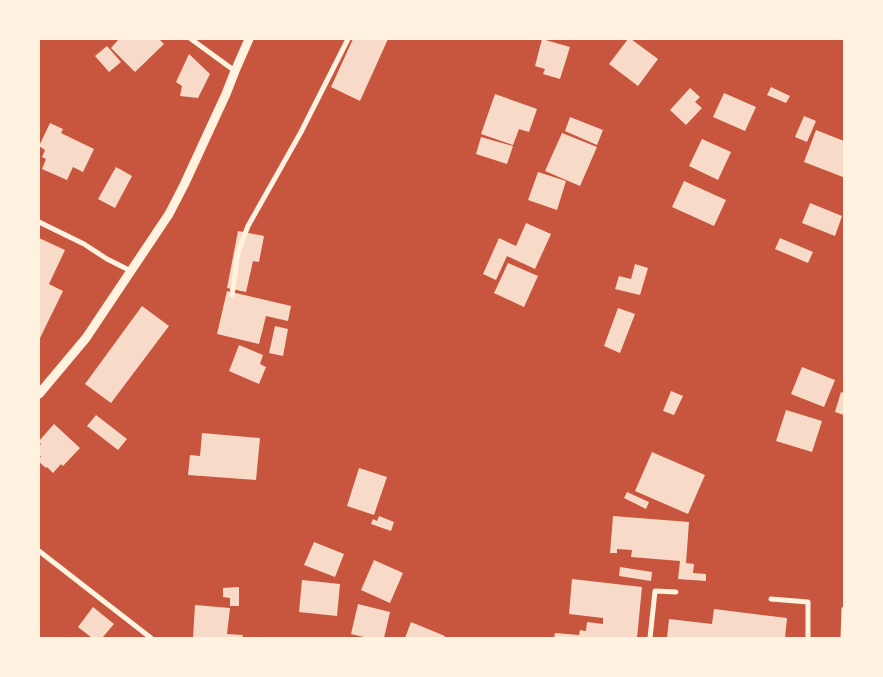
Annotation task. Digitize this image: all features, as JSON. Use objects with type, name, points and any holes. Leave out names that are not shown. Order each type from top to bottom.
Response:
[{"type":"street","points":[[191,39],[235,70]]},
{"type":"street","points":[[39,394],[86,338],[169,214],[226,94],[249,39]]},
{"type":"street","points":[[232,294],[238,252],[248,226],[301,132],[348,39]]},
{"type":"street","points":[[39,222],[84,244],[107,259],[132,271]]},
{"type":"street","points":[[39,551],[151,638]]},
{"type":"street","points":[[650,638],[655,591],[676,592]]},
{"type":"street","points":[[771,599],[808,602],[808,638]]},
{"type":"street","points":[[843,638],[844,609]]},
{"type":"building","points":[[119,39],[159,39],[164,44],[135,72],[111,48]]},
{"type":"building","points":[[353,39],[388,39],[360,101],[331,87]]},
{"type":"building","points":[[542,39],[570,47],[560,79],[543,74],[545,69],[535,66]]},
{"type":"building","points":[[628,39],[631,39],[658,59],[638,86],[609,64]]},
{"type":"building","points":[[107,46],[121,62],[109,72],[95,56]]},
{"type":"building","points":[[189,54],[210,74],[198,98],[180,96],[182,86],[176,82]]},
{"type":"building","points":[[771,87],[790,96],[786,103],[767,95]]},
{"type":"building","points":[[690,88],[700,97],[695,102],[702,108],[686,125],[670,110]]},
{"type":"building","points":[[724,93],[756,107],[745,131],[713,117]]},
{"type":"building","points":[[495,94],[537,109],[529,132],[519,129],[513,145],[481,134]]},
{"type":"building","points":[[804,116],[816,121],[807,142],[795,137]]},
{"type":"building","points":[[570,117],[603,130],[597,145],[565,131]]},
{"type":"building","points":[[50,123],[63,129],[61,133],[94,149],[83,172],[73,167],[67,180],[42,169],[46,159],[42,157],[45,150],[39,146]]},
{"type":"building","points":[[816,130],[844,141],[843,177],[804,162]]},
{"type":"building","points":[[562,133],[597,147],[580,186],[545,171]]},
{"type":"building","points":[[481,137],[513,146],[507,164],[476,154]]},
{"type":"building","points":[[702,139],[731,152],[718,180],[689,166]]},
{"type":"building","points":[[116,167],[132,176],[115,208],[98,199]]},
{"type":"building","points":[[538,172],[566,181],[557,210],[528,200]]},
{"type":"building","points":[[684,181],[726,200],[714,226],[672,207]]},
{"type":"building","points":[[810,203],[842,216],[835,236],[802,223]]},
{"type":"building","points":[[526,223],[551,234],[535,269],[507,256],[496,280],[483,274],[499,238],[516,246]]},
{"type":"building","points":[[238,231],[264,236],[259,262],[253,261],[246,292],[227,288]]},
{"type":"building","points":[[39,238],[65,250],[49,284],[63,291],[40,338],[39,337]]},
{"type":"building","points":[[780,238],[813,252],[808,263],[775,249]]},
{"type":"building","points":[[508,263],[538,276],[524,307],[494,293]]},
{"type":"building","points":[[635,264],[648,268],[640,295],[615,289],[619,276],[631,279]]},
{"type":"building","points":[[227,291],[291,306],[288,321],[266,316],[259,344],[217,334]]},
{"type":"building","points":[[142,306],[169,326],[111,403],[85,384]]},
{"type":"building","points":[[618,308],[635,314],[620,353],[604,346]]},
{"type":"building","points":[[275,326],[288,329],[283,356],[269,353]]},
{"type":"building","points":[[239,345],[263,355],[260,364],[266,367],[259,384],[229,371]]},
{"type":"building","points":[[802,367],[835,380],[824,407],[791,394]]},
{"type":"building","points":[[671,391],[683,396],[674,415],[663,411]]},
{"type":"building","points":[[841,392],[844,393],[844,415],[835,412]]},
{"type":"building","points":[[786,410],[822,421],[812,452],[776,441]]},
{"type":"building","points":[[96,415],[127,439],[118,450],[87,426]]},
{"type":"building","points":[[54,424],[80,448],[63,466],[61,464],[53,473],[39,462],[41,457],[39,455],[39,446],[41,444],[39,441]]},
{"type":"building","points":[[202,433],[260,438],[256,480],[188,475],[190,455],[200,456]]},
{"type":"building","points":[[652,452],[705,475],[688,514],[635,491]]},
{"type":"building","points":[[359,468],[387,477],[374,515],[347,506]]},
{"type":"building","points":[[627,492],[649,502],[646,509],[624,498]]},
{"type":"building","points":[[379,516],[394,522],[391,531],[371,524],[373,519],[377,521]]},
{"type":"building","points":[[613,516],[689,522],[686,563],[694,564],[693,573],[706,574],[706,581],[678,579],[680,561],[631,557],[632,550],[617,549],[617,553],[610,553]]},
{"type":"building","points":[[314,542],[344,554],[335,577],[304,565]]},
{"type":"building","points":[[374,560],[403,573],[390,603],[361,590]]},
{"type":"building","points":[[620,567],[652,572],[651,581],[619,576]]},
{"type":"building","points":[[572,579],[642,587],[637,638],[554,638],[555,633],[579,635],[580,630],[586,631],[587,622],[603,624],[603,618],[569,614]]},
{"type":"building","points":[[302,580],[340,584],[337,616],[299,612]]},
{"type":"building","points":[[239,587],[239,606],[230,606],[230,598],[223,597],[223,588]]},
{"type":"building","points":[[358,604],[390,612],[384,638],[368,638],[351,634]]},
{"type":"building","points":[[195,605],[230,608],[227,634],[243,635],[242,638],[193,638]]},
{"type":"building","points":[[93,607],[114,624],[102,638],[92,638],[78,627]]},
{"type":"building","points":[[714,609],[787,618],[785,638],[667,638],[669,619],[712,624]]},
{"type":"building","points":[[411,622],[445,636],[444,638],[405,638]]}]
